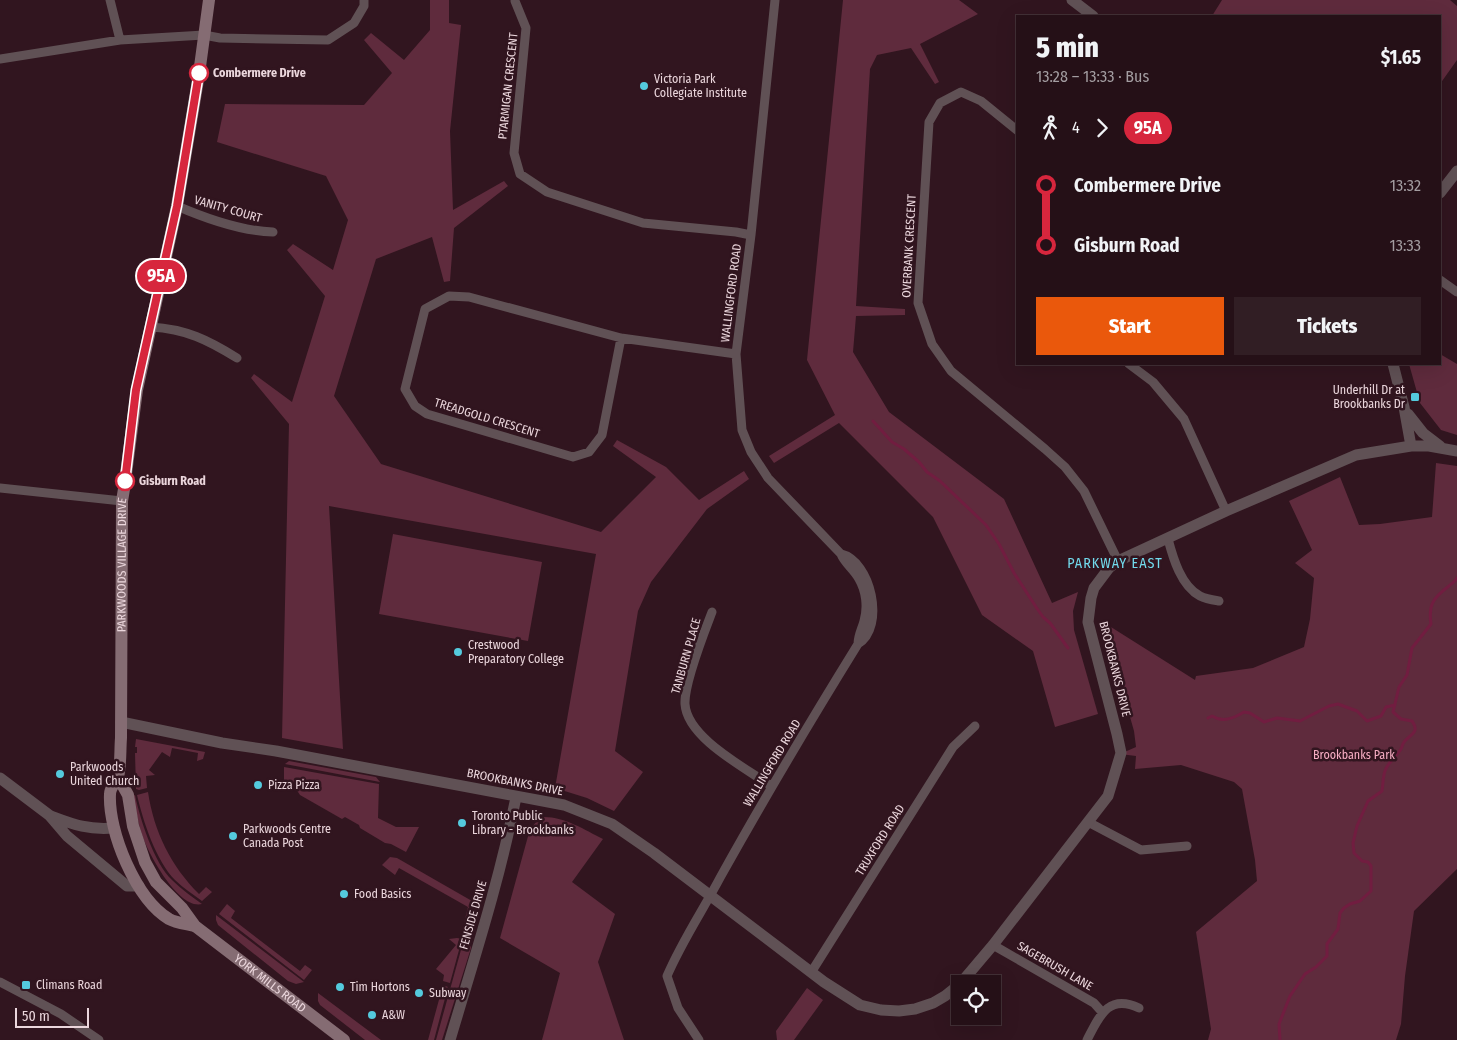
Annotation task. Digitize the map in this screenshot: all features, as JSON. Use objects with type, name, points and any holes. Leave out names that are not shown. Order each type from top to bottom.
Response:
[{"type":"main road","name":"PARKWOODS VILLAGE DRIVE","points":[[114,828],[110,791],[118,777],[121,722],[122,500],[136,390],[177,206],[208,0]]},
{"type":"main road","name":"PARKWOODS VILLAGE DRIVE","points":[[118,777],[128,795],[133,826]]},
{"type":"main road","name":"YORK MILLS ROAD","points":[[133,826],[145,862],[156,882],[182,908],[195,926],[344,1040]]},
{"type":"main road","name":"YORK MILLS ROAD","points":[[114,828],[121,852],[138,886],[154,905],[170,919],[195,926]]},
{"type":"main road","points":[[114,828],[130,845],[155,888],[164,890]]},
{"type":"street","points":[[110,0],[120,40]]},
{"type":"street","points":[[0,58],[120,40],[204,36],[328,40],[354,23],[364,6],[364,0]]},
{"type":"street","name":"WALLINGFORD ROAD","points":[[699,1040],[678,1008],[667,976],[677,952],[710,897],[771,786],[858,644],[866,604],[864,590],[859,579],[840,554],[768,478],[751,452],[742,430],[736,354],[751,234],[775,0]]},
{"type":"street","points":[[1072,0],[1092,15]]},
{"type":"street","name":"PTARMIGAN CRESCENT","points":[[515,1],[526,28],[514,153],[520,174],[547,192],[643,223],[751,234]]},
{"type":"street","name":"OVERBANK CRESCENT","points":[[1016,129],[981,101],[961,92],[940,103],[928,122],[918,303],[932,344],[951,371],[1065,467],[1084,491],[1118,561]]},
{"type":"street","points":[[1441,192],[1457,171]]},
{"type":"street","name":"VANITY COURT","points":[[177,206],[199,216],[254,232],[274,232]]},
{"type":"street","points":[[1441,281],[1457,292]]},
{"type":"street","name":"TREADGOLD CRESCENT","points":[[621,338],[602,435],[589,452],[573,457],[427,414],[415,406],[404,389],[425,309],[449,296],[469,297],[621,338],[736,354]]},
{"type":"street","points":[[151,327],[173,328],[212,342],[237,358]]},
{"type":"street","points":[[1130,365],[1153,382],[1184,419],[1226,511]]},
{"type":"street","points":[[1393,365],[1404,407],[1410,446]]},
{"type":"street","points":[[1404,407],[1416,426],[1442,447]]},
{"type":"street","name":"BROOKBANKS DRIVE","points":[[968,975],[994,944],[1108,796],[1121,753],[1088,622],[1090,598],[1094,588],[1109,568],[1118,561],[1226,511],[1356,455],[1410,446],[1442,447],[1457,451]]},
{"type":"street","points":[[0,488],[122,500]]},
{"type":"street","points":[[1168,539],[1183,579],[1190,589],[1200,596],[1219,601]]},
{"type":"street","name":"TANBURN PLACE","points":[[712,612],[688,685],[685,704],[693,727],[710,744],[771,786]]},
{"type":"street","name":"BROOKBANKS DRIVE","points":[[121,722],[222,743],[276,751],[564,805],[612,824],[812,971],[824,982],[860,1005],[881,1010],[899,1011],[933,1003],[951,991]]},
{"type":"street","name":"TRUXFORD ROAD","points":[[812,971],[953,747],[976,726]]},
{"type":"street","name":"YORK MILLS ROAD","points":[[0,778],[49,815],[67,836],[127,886],[138,886]]},
{"type":"street","name":"FENSIDE DRIVE","points":[[450,1040],[492,901],[516,797]]},
{"type":"street","name":"YORK MILLS ROAD","points":[[49,815],[83,828],[114,828]]},
{"type":"street","points":[[1088,822],[1141,850],[1187,846]]},
{"type":"street","name":"SAGEBRUSH LANE","points":[[994,944],[1094,1003],[1102,1012]]},
{"type":"street","points":[[1,985],[61,1014],[99,1040]]},
{"type":"street","points":[[1086,1040],[1102,1012],[1111,1006],[1129,1003],[1139,1008]]},
{"type":"green space","points":[[430,0],[449,0],[449,23],[461,25],[450,131],[453,210],[504,181],[508,186],[454,228],[450,281],[444,282],[432,237],[376,259],[334,396],[381,464],[601,532],[656,477],[613,446],[617,440],[666,467],[699,500],[744,471],[749,479],[707,509],[651,582],[638,611],[615,751],[643,772],[614,811],[587,798],[555,788],[596,554],[329,506],[343,749],[282,738],[289,424],[251,378],[254,374],[292,402],[325,296],[287,250],[293,244],[333,270],[348,220],[326,176],[217,142],[225,104],[364,105],[392,73],[364,40],[371,33],[404,60],[430,30]]},
{"type":"green space","points":[[843,0],[959,0],[978,14],[920,44],[939,82],[935,84],[911,48],[877,55],[870,69],[856,306],[905,309],[905,315],[856,316],[853,352],[889,412],[1004,499],[1052,603],[1078,592],[1073,611],[1074,630],[1098,714],[1055,727],[1033,651],[982,615],[933,517],[839,423],[774,463],[769,456],[835,415],[807,360]]},
{"type":"green space","points":[[1222,0],[1450,0],[1457,6],[1457,60],[1441,83],[1441,15],[1213,15]]},
{"type":"green space","points":[[1441,355],[1457,364],[1457,435],[1441,430],[1420,403],[1409,365],[1441,365]]},
{"type":"green space","name":"Brookbanks Park","points":[[1436,463],[1457,466],[1457,869],[1414,911],[1405,976],[1401,1024],[1396,1040],[1208,1040],[1211,1029],[1196,932],[1257,881],[1242,789],[1234,782],[1181,765],[1135,769],[1136,756],[1120,754],[1136,747],[1134,731],[1103,622],[1195,680],[1196,676],[1253,668],[1304,647],[1310,619],[1314,578],[1295,563],[1312,550],[1289,501],[1340,477],[1359,525],[1432,517]]},
{"type":"green space","points":[[393,534],[542,562],[528,641],[379,614]]},
{"type":"green space","points":[[136,739],[205,752],[203,759],[197,761],[198,753],[172,748],[170,757],[162,752],[149,770],[155,775],[146,776],[147,788],[139,790],[136,789]]},
{"type":"green space","points":[[289,761],[376,777],[380,782],[285,764]]},
{"type":"green space","points":[[284,767],[379,784],[378,818],[396,827],[419,827],[406,852],[385,843],[345,817],[342,819],[300,795],[296,789],[284,780]]},
{"type":"green space","points":[[148,792],[159,834],[172,860],[199,894],[206,887],[212,892],[202,901],[175,880],[156,852],[137,795]]},
{"type":"green space","points":[[135,795],[144,828],[159,863],[172,880],[202,904],[193,904],[184,899],[166,880],[141,833],[133,796]]},
{"type":"green space","points":[[544,817],[560,819],[603,839],[572,882],[615,914],[598,962],[624,1040],[542,1040],[560,973],[500,938],[530,829],[538,820]]},
{"type":"green space","points":[[390,857],[397,858],[472,901],[466,926],[464,923],[468,907],[399,868],[395,875],[382,865]]},
{"type":"green space","points":[[227,904],[235,911],[231,918],[300,971],[305,965],[312,970],[304,980],[219,914]]},
{"type":"green space","points":[[216,915],[304,982],[296,984],[288,981],[218,925]]},
{"type":"green space","points":[[449,939],[462,939],[450,983],[443,981],[444,975],[436,969],[456,945]]},
{"type":"green space","points":[[464,939],[470,944],[471,948],[442,1040],[436,1040]]},
{"type":"green space","points":[[443,985],[448,987],[434,1040],[428,1040]]},
{"type":"green space","points":[[807,988],[823,1000],[794,1040],[777,1040],[776,1031]]},
{"type":"green space","points":[[318,993],[381,1040],[365,1040],[320,1005]]},
{"type":"waterway","points":[[873,421],[892,442],[904,449],[919,462],[927,472],[940,481],[986,525],[1036,607],[1068,648]]},
{"type":"waterway","points":[[1280,1040],[1279,1024],[1290,996],[1305,974],[1316,967],[1327,956],[1327,944],[1338,929],[1340,913],[1350,904],[1360,901],[1371,891],[1371,866],[1354,853],[1353,843],[1357,826],[1368,801],[1382,791],[1384,773],[1388,765],[1415,730],[1412,721],[1401,719],[1393,712],[1399,687],[1407,675],[1412,648],[1431,624],[1430,612],[1435,598],[1457,578]]},
{"type":"waterway","points":[[1208,718],[1212,716],[1228,719],[1244,712],[1250,713],[1264,722],[1277,718],[1300,721],[1329,706],[1338,704],[1357,711],[1367,721],[1381,716],[1386,707],[1395,705]]},
{"type":"bus line","name":"95A","points":[[125,481],[136,390],[177,206],[199,73]]},
{"type":"place","name":"Combermere Drive","points":[[199,73]]},
{"type":"place","name":"Victoria Park Collegiate Institute","points":[[644,86]]},
{"type":"place","name":"Underhill Dr at Brookbanks Dr","points":[[1415,397]]},
{"type":"place","name":"Gisburn Road","points":[[125,481]]},
{"type":"place","name":"Crestwood Preparatory College","points":[[458,652]]},
{"type":"place","name":"Parkwoods United Church","points":[[60,774]]},
{"type":"place","name":"Pizza Pizza","points":[[258,785]]},
{"type":"place","name":"Toronto Public Library - Brookbanks","points":[[462,823]]},
{"type":"place","name":"Parkwoods Centre Canada Post","points":[[233,836]]},
{"type":"place","name":"Food Basics","points":[[344,894]]},
{"type":"place","name":"Climans Road","points":[[26,985]]},
{"type":"place","name":"Tim Hortons","points":[[340,987]]},
{"type":"place","name":"Subway","points":[[419,993]]},
{"type":"place","name":"A&W","points":[[372,1015]]},
{"type":"district","name":"PARKWAY EAST","points":[[1115,563]]}]
